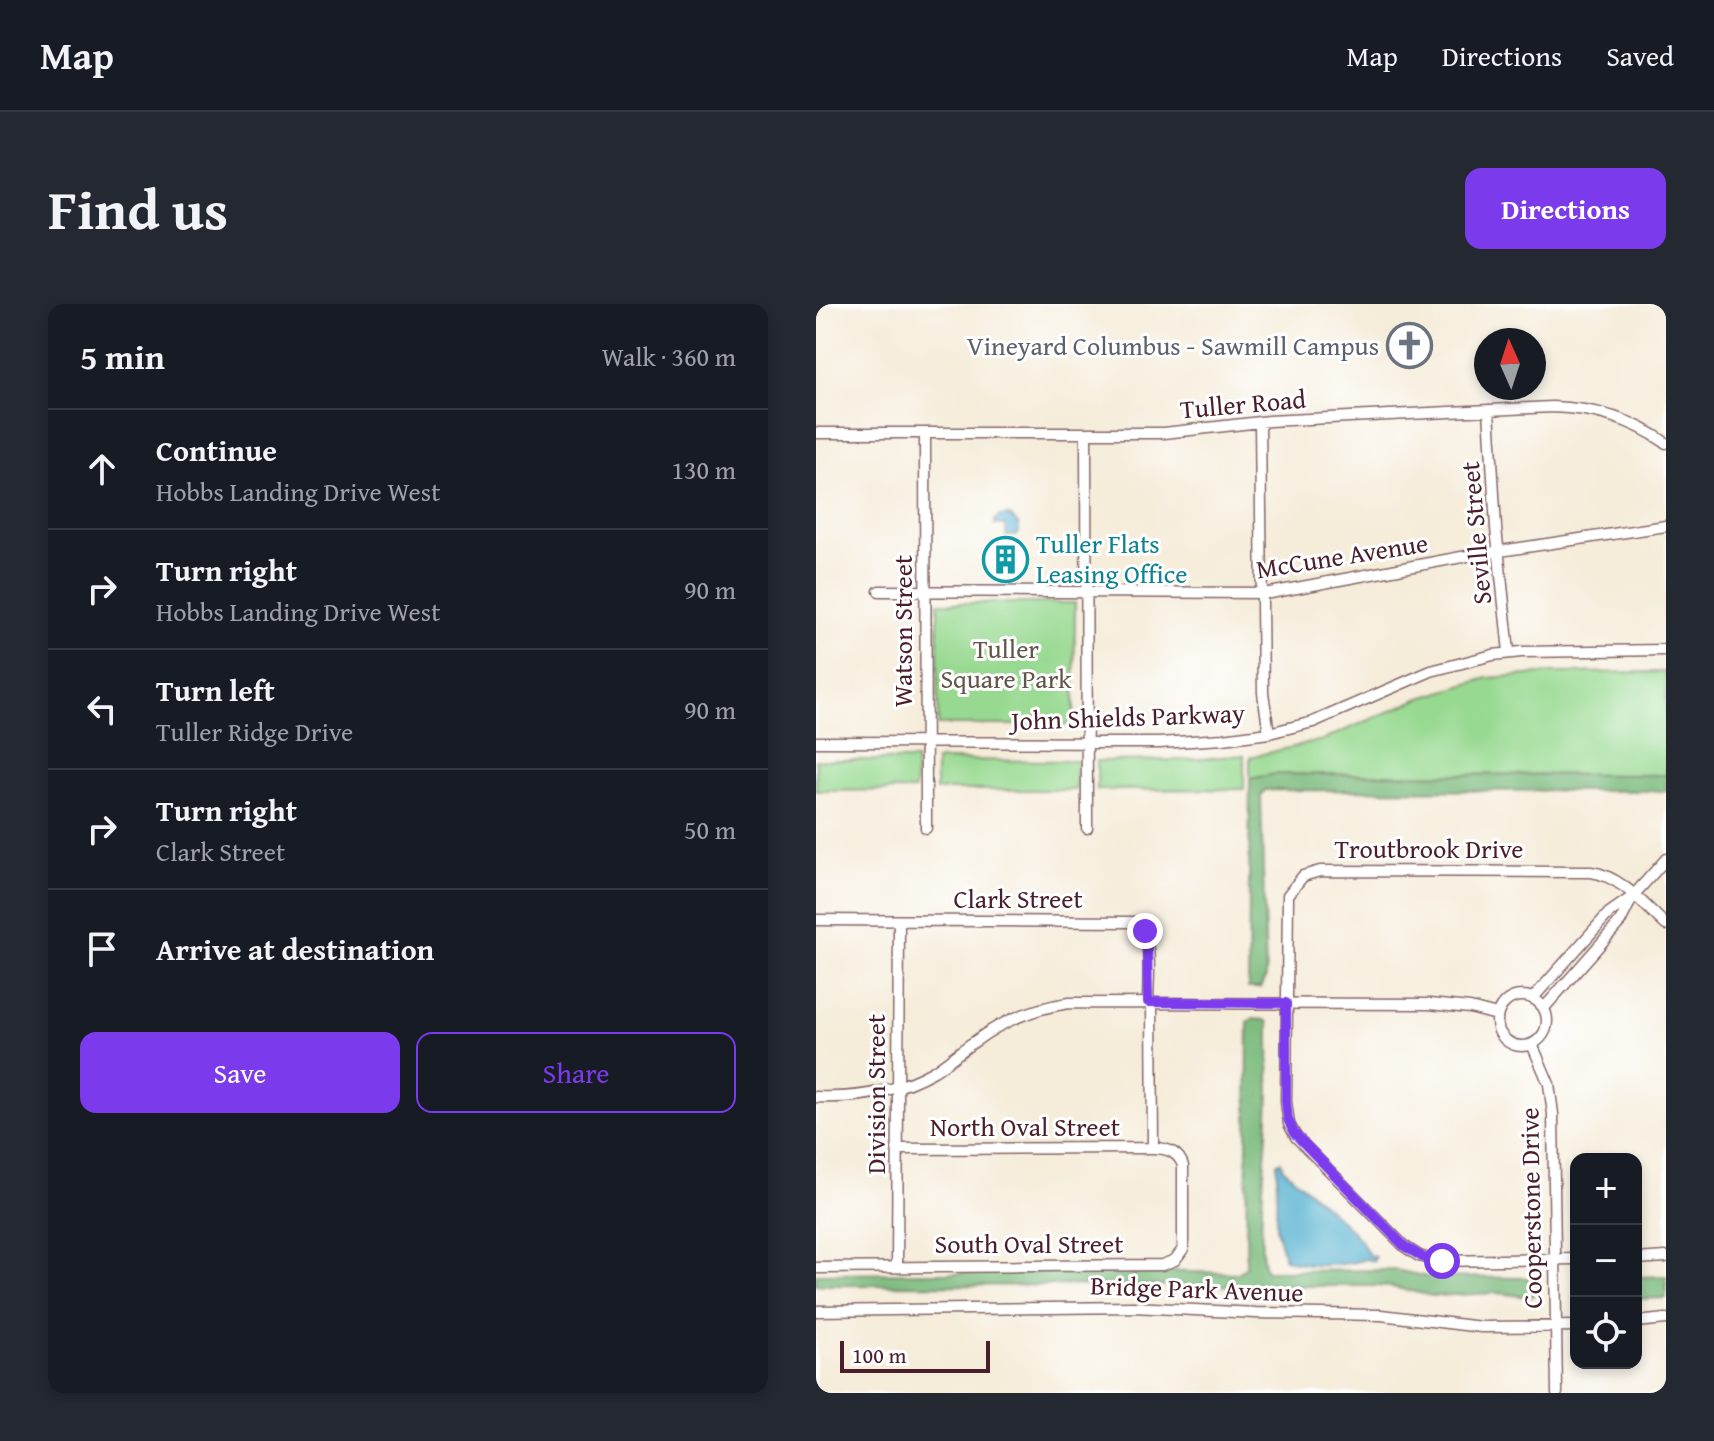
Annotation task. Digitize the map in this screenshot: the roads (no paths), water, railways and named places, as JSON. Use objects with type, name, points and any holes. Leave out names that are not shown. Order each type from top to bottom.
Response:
[{"type":"street","name":"Tuller Road","points":[[816,433],[1183,432],[1260,422],[1552,407],[1592,411],[1632,424],[1666,443]]},
{"type":"street","name":"Seville Street","points":[[1489,410],[1509,652]]},
{"type":"street","points":[[1260,422],[1263,693],[1269,733]]},
{"type":"street","name":"Watson Street","points":[[925,433],[926,828]]},
{"type":"street","points":[[1086,433],[1087,828]]},
{"type":"street","name":"McCune Avenue","points":[[879,591],[1262,594],[1666,526]]},
{"type":"street","name":"John Shields Parkway","points":[[816,742],[1191,742],[1269,733],[1333,715],[1431,671],[1509,652],[1666,650]]},
{"type":"street","points":[[1533,998],[1609,913],[1633,896],[1666,859]]},
{"type":"street","name":"Troutbrook Drive","points":[[1286,1003],[1286,901],[1294,885],[1308,873],[1591,872],[1613,879],[1633,896]]},
{"type":"street","points":[[1633,896],[1666,925]]},
{"type":"street","points":[[1544,1008],[1620,922],[1633,896]]},
{"type":"street","name":"Clark Street","points":[[816,920],[1133,922],[1141,926],[1147,936],[1153,1148]]},
{"type":"street","name":"Division Street","points":[[897,1267],[899,921]]},
{"type":"street","points":[[1523,995],[1533,998],[1544,1008],[1546,1029],[1532,1044],[1516,1045],[1506,1040],[1497,1027],[1497,1015],[1503,1004],[1512,998],[1523,995]]},
{"type":"street","points":[[816,1097],[853,1097],[897,1087],[934,1071],[996,1027],[1032,1011],[1079,1002],[1443,1004],[1497,1015]]},
{"type":"street","points":[[1286,1003],[1286,1102],[1291,1128],[1404,1246],[1419,1256],[1436,1261],[1570,1259]]},
{"type":"street","name":"Cooperstone Drive","points":[[1532,1044],[1546,1075],[1552,1102],[1557,1393]]},
{"type":"street","name":"North Oval Street","points":[[897,1149],[1153,1148]]},
{"type":"street","name":"South Oval Street","points":[[816,1268],[1162,1265],[1175,1260],[1183,1249],[1183,1166],[1175,1153],[1153,1148]]},
{"type":"street","points":[[1642,1259],[1666,1257]]},
{"type":"street","name":"Bridge Park Avenue","points":[[816,1311],[1133,1307],[1381,1315],[1481,1327],[1570,1327]]},
{"type":"street","points":[[1642,1321],[1666,1319]]},
{"type":"water","points":[[999,516],[1010,516],[1019,525],[1015,536],[1006,536],[1006,525],[995,525]]},
{"type":"water","points":[[1281,1161],[1283,1168],[1360,1240],[1369,1255],[1375,1257],[1374,1261],[1366,1259],[1336,1265],[1313,1265],[1284,1258],[1276,1228],[1277,1163]]},
{"type":"place","name":"Vineyard Columbus - Sawmill Campus","points":[[1410,346]]},
{"type":"place","name":"Tuller Flats Leasing Office","points":[[1005,559]]},
{"type":"park label","name":"Tuller Square Park","points":[[1006,664]]}]
